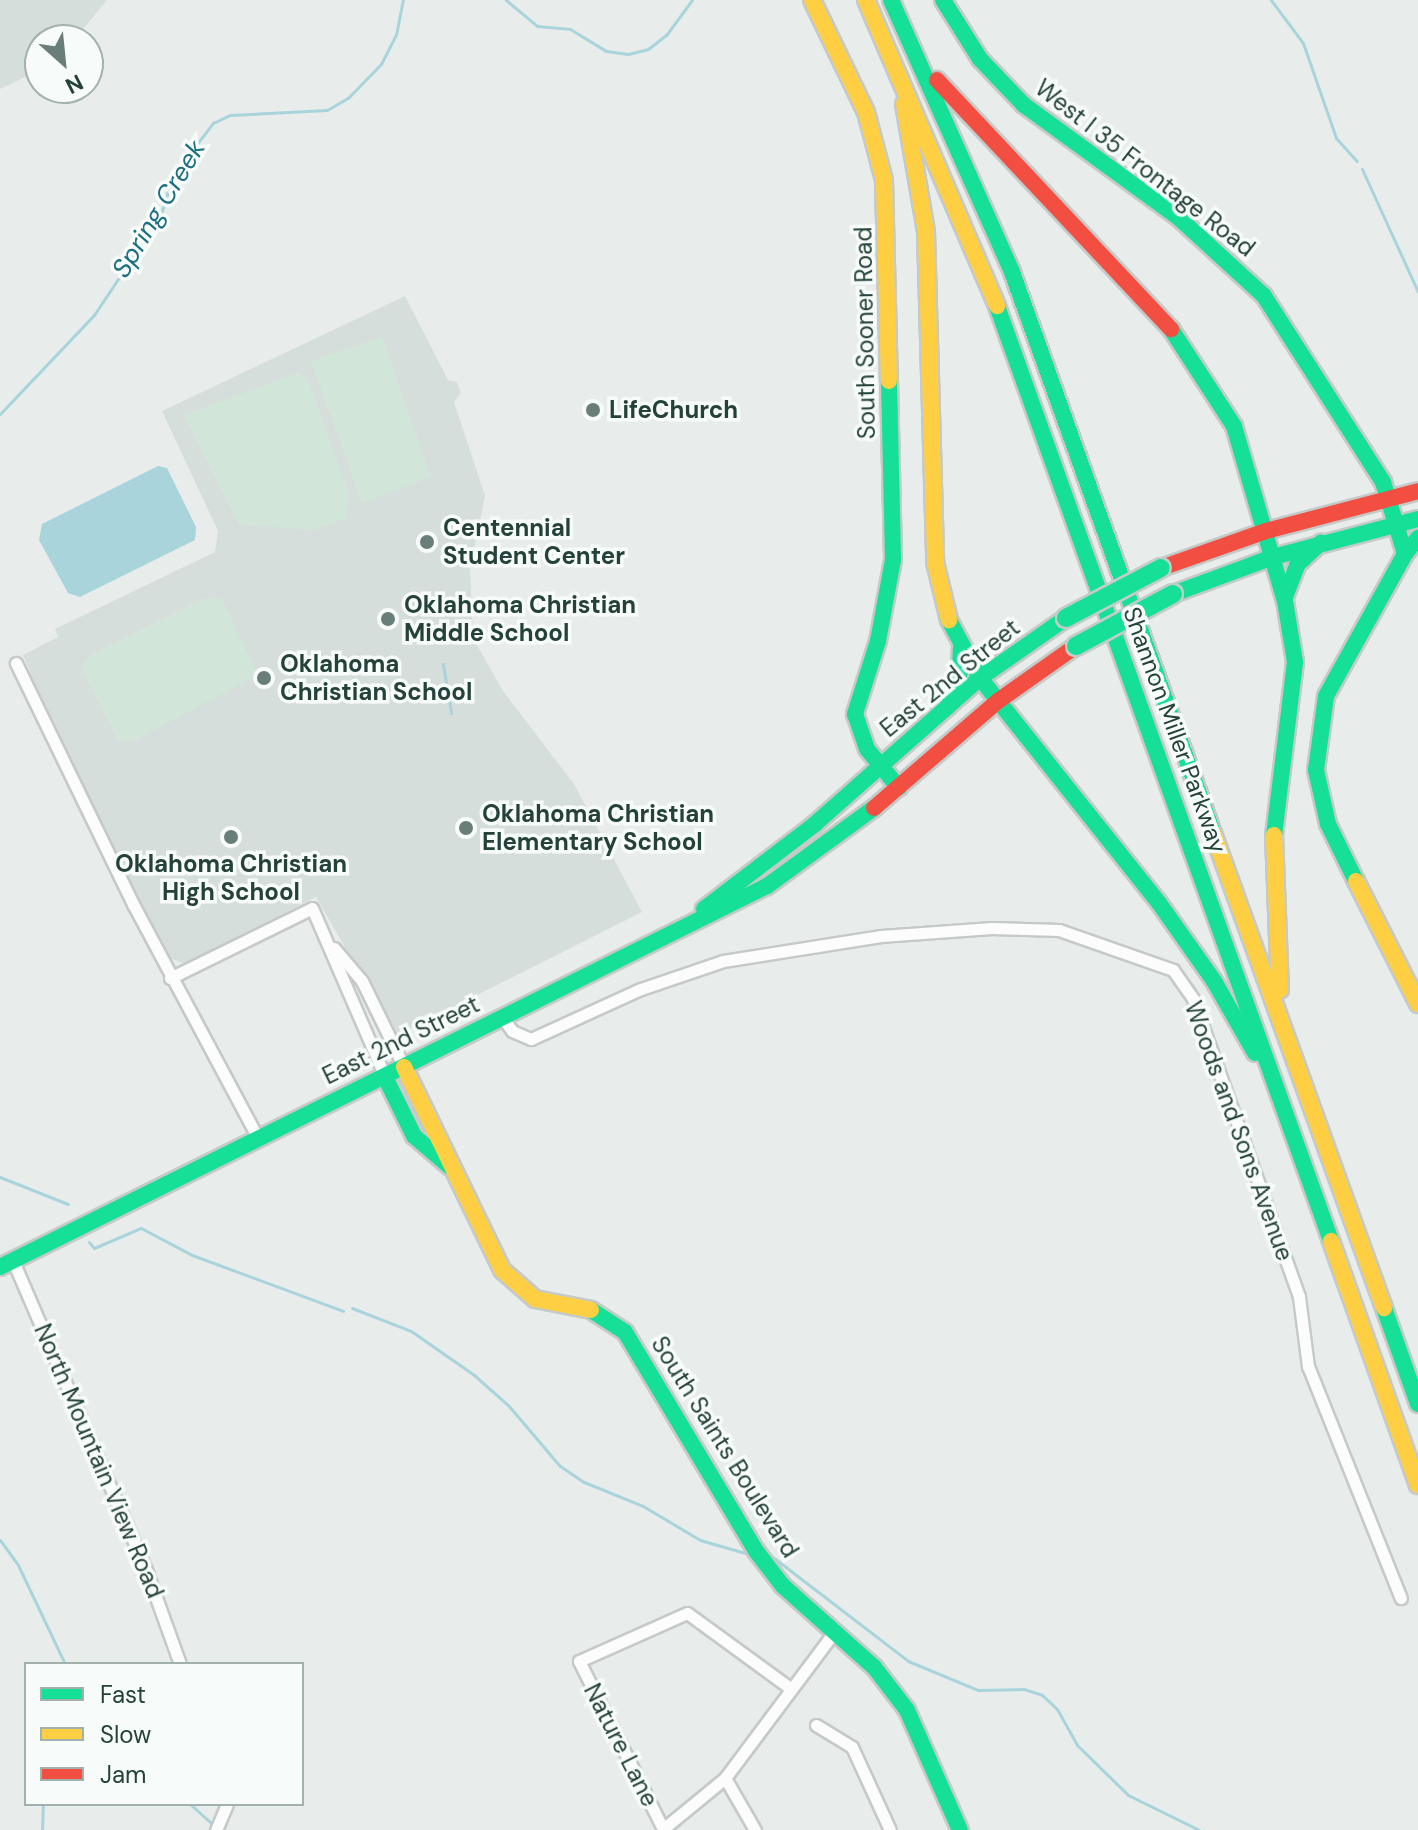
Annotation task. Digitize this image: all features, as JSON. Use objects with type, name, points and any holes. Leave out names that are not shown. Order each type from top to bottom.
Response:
[{"type":"main road","name":"South Sooner Road","points":[[812,0],[866,112],[886,205],[893,560],[887,606],[855,705],[857,724],[880,767],[899,788]]},
{"type":"main road","name":"Shannon Miller Parkway","points":[[866,0],[893,53],[976,247],[1291,1121],[1418,1485]]},
{"type":"main road","name":"Shannon Miller Parkway","points":[[891,0],[923,64],[1012,272],[1418,1404]]},
{"type":"main road","name":"West I 35 Frontage Road","points":[[943,0],[980,59],[1024,105],[1179,218],[1264,296],[1351,427],[1389,498],[1398,524]]},
{"type":"main road","points":[[893,53],[915,151],[926,232],[935,562],[960,644],[980,678],[1194,951],[1291,1121]]},
{"type":"main road","points":[[923,64],[1200,364],[1234,426],[1285,601],[1295,662],[1273,855],[1282,1018]]},
{"type":"main road","name":"East 2nd Street","points":[[685,924],[776,857],[980,678],[1066,618],[1161,568],[1266,531],[1418,491]]},
{"type":"main road","points":[[1273,557],[1418,519]]},
{"type":"main road","points":[[1398,524],[1405,554]]},
{"type":"main road","points":[[1418,538],[1405,554],[1337,667],[1319,717],[1316,770],[1320,799],[1359,887],[1418,1004]]},
{"type":"main road","points":[[1285,601],[1297,565],[1321,543]]},
{"type":"main road","name":"East 2nd Street","points":[[6,1264],[223,1154],[385,1077],[685,924],[767,886],[899,788],[998,701],[1076,646],[1173,594],[1273,557]]},
{"type":"main road","points":[[948,707],[960,673],[960,644]]},
{"type":"main road","name":"South Saints Boulevard","points":[[404,1067],[450,1167],[512,1283],[550,1304],[593,1310],[625,1332],[756,1551],[783,1586],[874,1667],[907,1710],[941,1776],[960,1830]]},
{"type":"main road","name":"South Saints Boulevard","points":[[385,1077],[414,1136],[450,1167]]},
{"type":"street","points":[[16,663],[170,978],[258,1138]]},
{"type":"street","name":"South Saints Boulevard","points":[[170,978],[312,908],[331,944],[345,993],[385,1077]]},
{"type":"street","name":"Woods and Sons Avenue","points":[[502,1017],[512,1031],[531,1039],[638,990],[723,961],[881,936],[992,928],[1059,930],[1173,970],[1193,999],[1299,1297],[1308,1366],[1401,1598]]},
{"type":"street","name":"South Saints Boulevard","points":[[331,944],[362,981],[404,1067]]},
{"type":"street","name":"North Mountain View Road","points":[[6,1264],[148,1575],[179,1662]]},
{"type":"street","name":"Nature Lane","points":[[663,1829],[579,1661],[687,1613],[790,1688]]},
{"type":"street","points":[[663,1829],[708,1797],[725,1778],[835,1631]]},
{"type":"street","points":[[816,1725],[852,1747],[890,1830]]},
{"type":"street","points":[[725,1778],[755,1830]]},
{"type":"street","points":[[216,1830],[226,1806]]},
{"type":"shaded area","points":[[0,0],[107,0],[87,24],[24,24],[24,78],[0,89]]},
{"type":"shaded area","name":"Oklahoma Christian School","points":[[405,296],[448,380],[457,382],[461,393],[454,402],[485,496],[470,568],[473,638],[503,691],[574,784],[642,912],[396,1036],[316,897],[185,964],[167,957],[51,722],[23,655],[58,637],[55,629],[215,552],[218,531],[162,411]]},
{"type":"green space","points":[[382,337],[431,477],[362,503],[311,361]]},
{"type":"green space","points":[[298,373],[308,379],[349,494],[347,518],[312,530],[239,524],[184,415]]},
{"type":"green space","points":[[205,598],[222,599],[258,675],[131,742],[118,740],[81,667],[94,653]]},
{"type":"water","points":[[158,466],[167,468],[196,527],[195,540],[80,597],[68,593],[39,540],[42,524]]},
{"type":"waterway","name":"Spring Creek","points":[[0,414],[94,315],[161,214],[173,175],[213,123],[230,115],[327,110],[348,98],[381,64],[396,35],[403,0]]},
{"type":"waterway","name":"Spring Creek","points":[[506,0],[537,26],[570,29],[606,51],[628,54],[648,49],[667,34],[692,0]]},
{"type":"waterway","points":[[1271,0],[1303,43],[1336,138],[1357,161]]},
{"type":"waterway","points":[[1362,169],[1418,292]]},
{"type":"waterway","points":[[443,664],[451,713]]},
{"type":"waterway","points":[[430,695],[445,689]]},
{"type":"waterway","points":[[0,1177],[68,1204]]},
{"type":"waterway","points":[[89,1242],[94,1248],[141,1228],[192,1255],[343,1311]]},
{"type":"waterway","points":[[352,1308],[411,1331],[474,1375],[508,1405],[560,1466],[584,1482],[643,1506],[700,1540],[745,1553]]},
{"type":"waterway","points":[[0,1540],[18,1565],[64,1662]]},
{"type":"waterway","points":[[774,1558],[908,1661],[978,1690],[1024,1689],[1042,1695],[1057,1709],[1077,1745],[1128,1795],[1199,1830]]},
{"type":"waterway","points":[[42,1830],[43,1806]]},
{"type":"waterway","points":[[192,1806],[213,1825]]},
{"type":"traffic: fast","points":[[891,0],[1012,272],[1213,833]]},
{"type":"traffic: fast","points":[[943,0],[980,59],[1024,105],[1179,218],[1264,296],[1383,482],[1405,554],[1326,696],[1316,770],[1328,824],[1356,881]]},
{"type":"traffic: fast","points":[[997,306],[1331,1241]]},
{"type":"traffic: fast","points":[[1171,329],[1234,426],[1285,601],[1295,662],[1274,835]]},
{"type":"traffic: fast","points":[[889,381],[893,560],[878,641],[855,714],[867,749],[899,788]]},
{"type":"traffic: fast","points":[[1173,594],[1273,557],[1418,519]]},
{"type":"traffic: fast","points":[[1405,554],[1418,538]]},
{"type":"traffic: fast","points":[[1285,597],[1297,565],[1321,543]]},
{"type":"traffic: fast","points":[[1066,618],[1161,568]]},
{"type":"traffic: fast","points":[[1076,646],[1173,594]]},
{"type":"traffic: fast","points":[[704,909],[815,824],[980,678],[1066,618]]},
{"type":"traffic: fast","points":[[949,620],[980,678],[1159,903],[1214,981],[1255,1053]]},
{"type":"traffic: fast","points":[[948,707],[960,673],[961,648]]},
{"type":"traffic: fast","points":[[0,1267],[767,886],[874,808]]},
{"type":"traffic: fast","points":[[385,1077],[414,1136],[450,1167]]},
{"type":"traffic: fast","points":[[1384,1308],[1418,1404]]},
{"type":"traffic: fast","points":[[591,1310],[625,1332],[756,1551],[783,1586],[874,1667],[907,1710],[960,1830]]},
{"type":"traffic: slow","points":[[812,0],[866,112],[884,180],[889,381]]},
{"type":"traffic: slow","points":[[866,0],[997,306]]},
{"type":"traffic: slow","points":[[904,104],[926,232],[935,562],[949,620]]},
{"type":"traffic: slow","points":[[1213,833],[1384,1308]]},
{"type":"traffic: slow","points":[[1274,835],[1280,990]]},
{"type":"traffic: slow","points":[[1356,881],[1418,1004]]},
{"type":"traffic: slow","points":[[404,1067],[502,1270],[535,1299],[591,1310]]},
{"type":"traffic: slow","points":[[1331,1241],[1418,1485]]},
{"type":"traffic: jam","points":[[937,80],[1171,329]]},
{"type":"traffic: jam","points":[[1161,568],[1266,531],[1418,491]]},
{"type":"traffic: jam","points":[[874,808],[998,701],[1076,646]]},
{"type":"place","name":"LifeChurch","points":[[593,410]]},
{"type":"place","name":"Centennial Student Center","points":[[427,542]]},
{"type":"place","name":"Oklahoma Christian Middle School","points":[[388,619]]},
{"type":"place","name":"Oklahoma Christian School","points":[[264,678]]},
{"type":"place","name":"Oklahoma Christian Elementary School","points":[[466,828]]},
{"type":"place","name":"Oklahoma Christian High School","points":[[231,837]]}]
